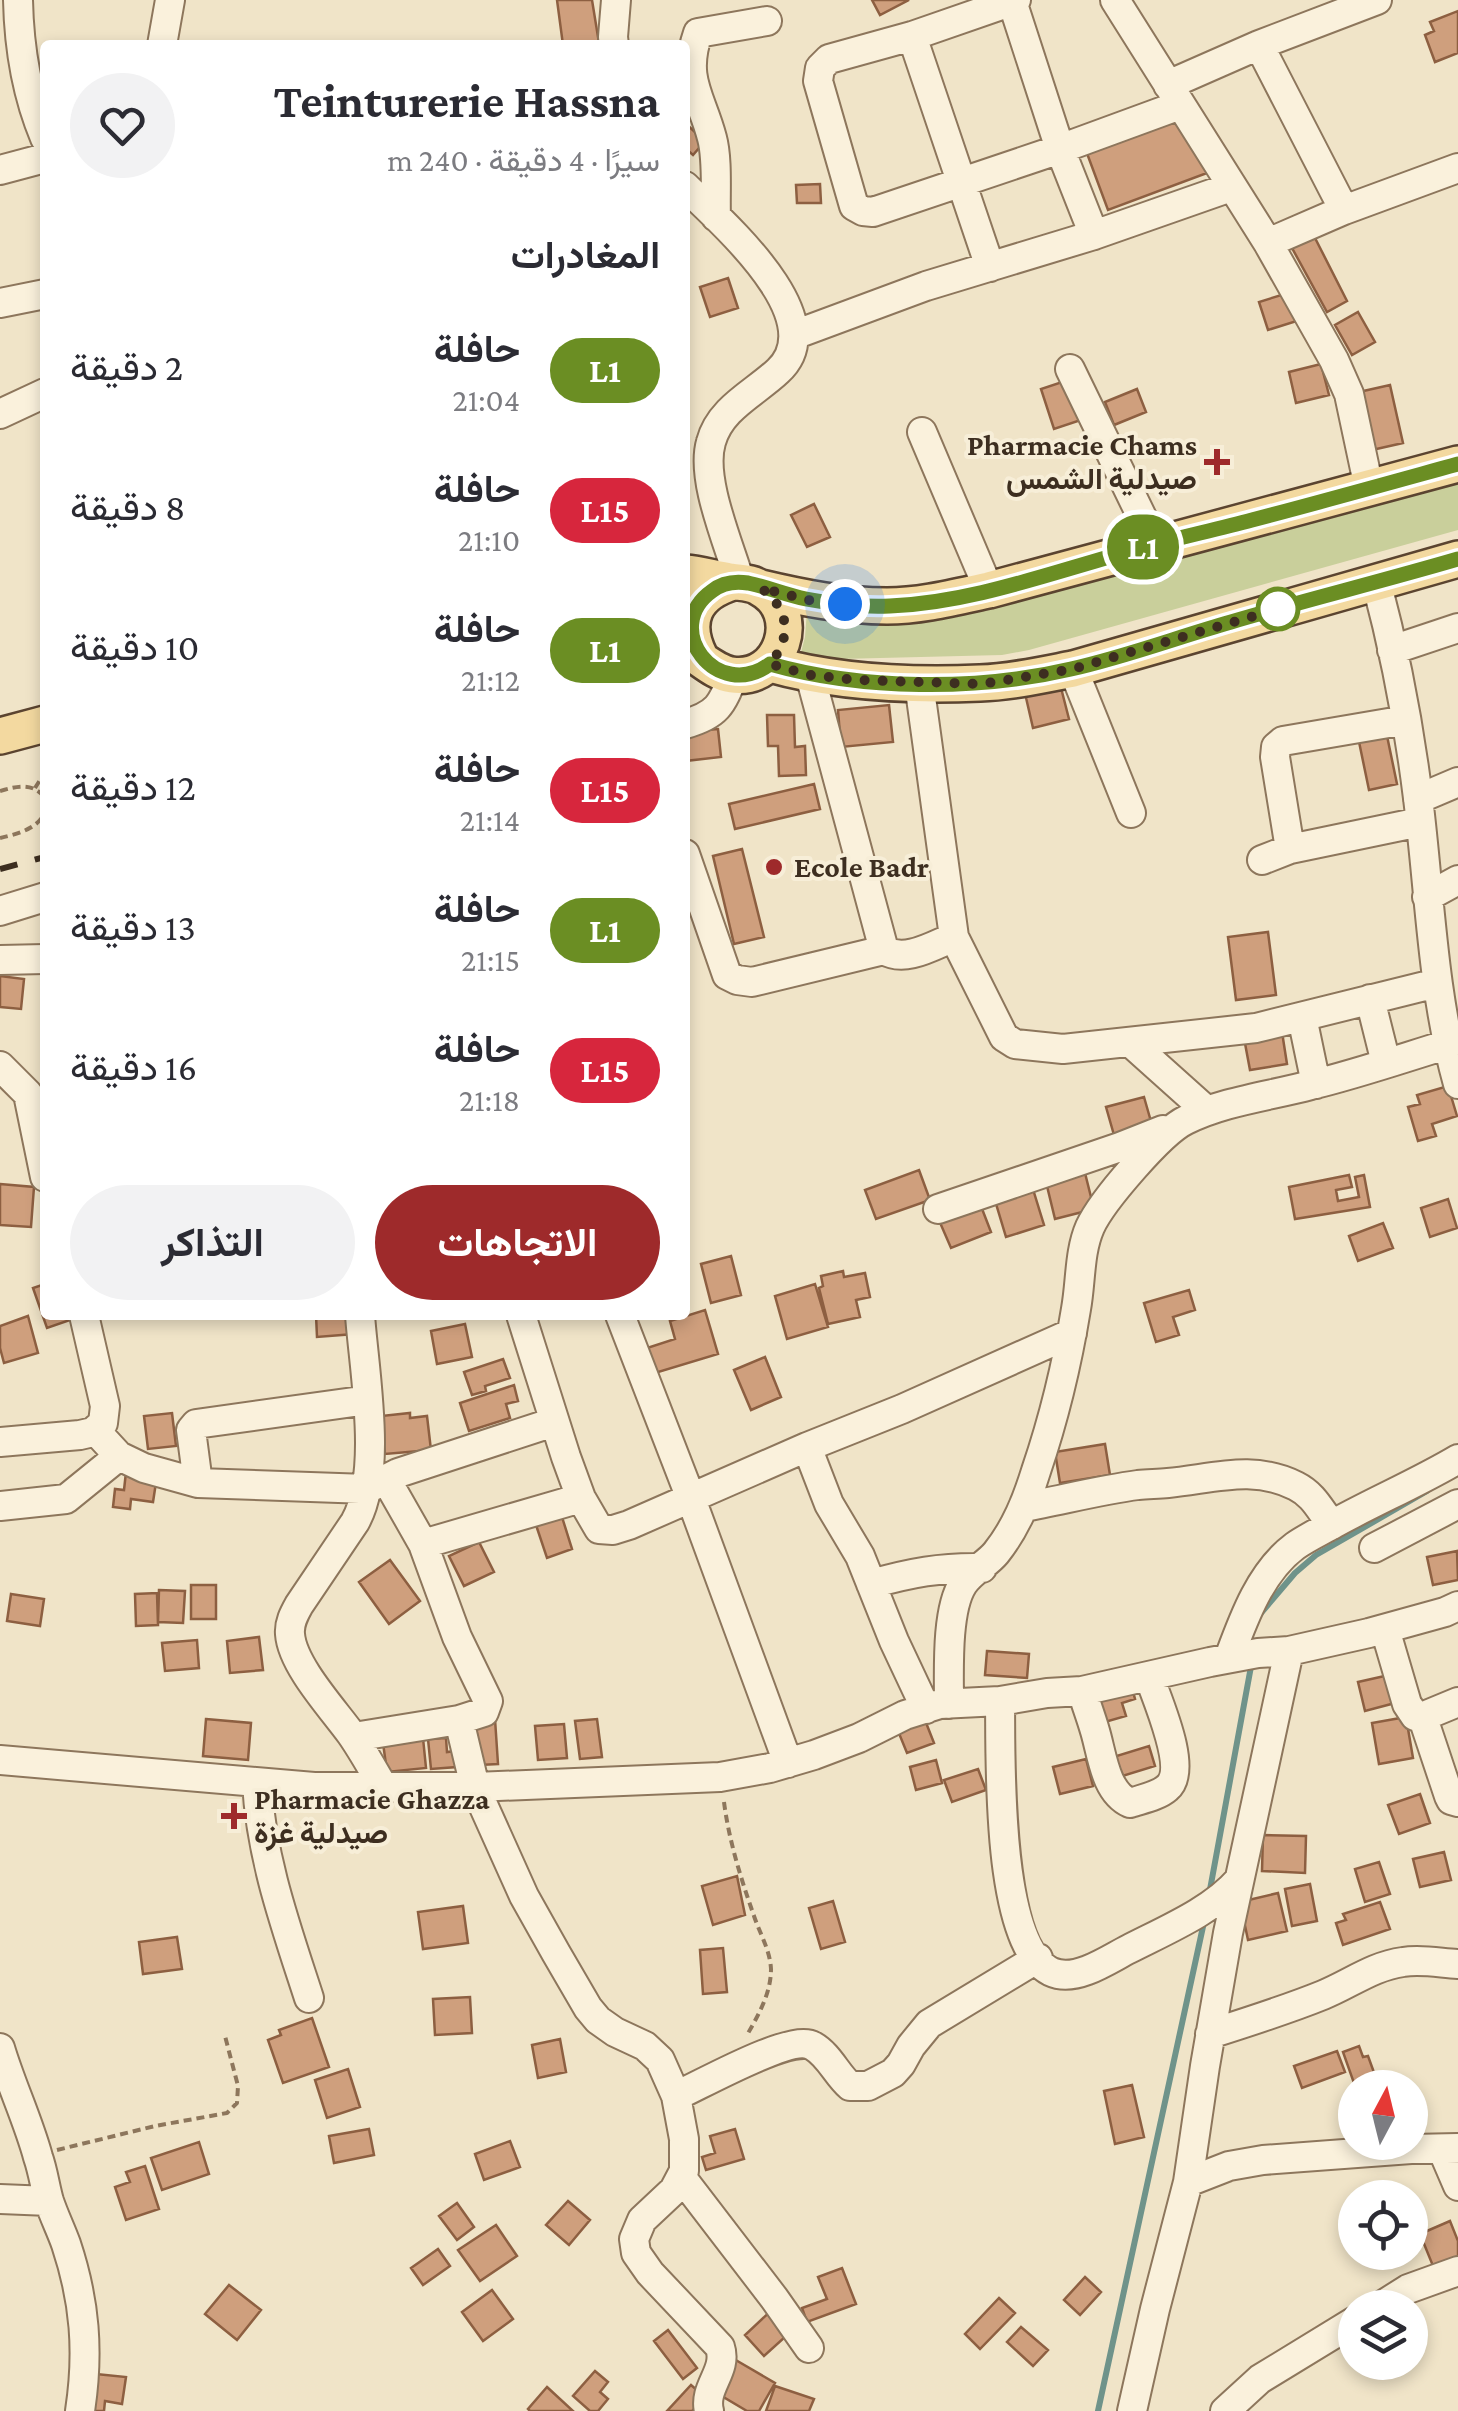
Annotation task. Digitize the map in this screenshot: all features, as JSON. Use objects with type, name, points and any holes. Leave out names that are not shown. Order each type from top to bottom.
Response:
[{"type":"main road","points":[[690,573],[808,600],[890,606],[952,598],[1458,464]]},
{"type":"main road","points":[[770,664],[810,675],[982,684],[1073,669],[1458,559]]},
{"type":"main road","points":[[745,584],[779,606],[784,618],[783,643],[770,664],[752,674],[733,676],[693,653],[691,626],[704,597],[717,587],[745,584]]},
{"type":"main road","points":[[0,736],[40,725]]},
{"type":"street","points":[[163,40],[170,0]]},
{"type":"street","points":[[613,40],[616,0]]},
{"type":"street","points":[[1114,0],[1268,243],[1334,360],[1350,394],[1369,488]]},
{"type":"street","points":[[1094,235],[1060,149],[1014,1],[829,59],[820,68],[818,81],[854,206],[874,212],[1060,149],[1174,95],[1259,45],[1377,0]]},
{"type":"street","points":[[12,3],[22,59],[13,83],[34,110],[40,125]]},
{"type":"street","points":[[716,217],[714,141],[695,92],[691,52],[698,32],[767,21]]},
{"type":"street","points":[[912,36],[990,267]]},
{"type":"street","points":[[1259,45],[1344,210]]},
{"type":"street","points":[[0,170],[40,159]]},
{"type":"street","points":[[1268,243],[1458,168]]},
{"type":"street","points":[[794,335],[926,286],[1094,235],[1231,187]]},
{"type":"street","points":[[690,191],[748,249],[769,277],[784,302],[794,335],[790,358],[733,408],[710,442],[708,478],[745,584]]},
{"type":"street","points":[[0,303],[40,295]]},
{"type":"street","points":[[1070,369],[1155,544]]},
{"type":"street","points":[[0,414],[40,395]]},
{"type":"street","points":[[922,432],[989,590]]},
{"type":"street","points":[[1376,581],[1406,720],[1437,983],[1458,1084]]},
{"type":"street","points":[[1392,650],[1458,628]]},
{"type":"street","points":[[1073,669],[1131,813]]},
{"type":"street","points":[[810,675],[884,950],[894,956],[906,955],[954,938]]},
{"type":"street","points":[[690,722],[717,710],[733,676]]},
{"type":"street","points":[[920,683],[954,938],[1004,1037],[1015,1044],[1063,1049],[1256,1028],[1437,983]]},
{"type":"street","points":[[1290,849],[1276,746],[1283,741],[1406,720]]},
{"type":"street","points":[[1262,860],[1419,811],[1458,782]]},
{"type":"street","points":[[690,869],[727,976],[752,982],[884,950]]},
{"type":"street","points":[[1427,897],[1458,880]]},
{"type":"street","points":[[0,911],[40,898]]},
{"type":"street","points":[[0,960],[40,958]]},
{"type":"street","points":[[1370,999],[1386,1063]]},
{"type":"street","points":[[1302,1017],[1316,1084]]},
{"type":"street","points":[[1130,1042],[1194,1117]]},
{"type":"street","points":[[938,1209],[1120,1148],[1194,1117],[1449,1044]]},
{"type":"street","points":[[0,1066],[28,1094],[40,1153]]},
{"type":"street","points":[[937,1706],[962,1585],[996,1554],[1024,1507],[1050,1431],[1090,1226],[1140,1160],[1160,1140],[1194,1117]]},
{"type":"street","points":[[0,1442],[80,1434],[96,1430],[103,1423],[105,1406],[85,1320]]},
{"type":"street","points":[[360,1320],[376,1484],[356,1522],[298,1605],[290,1626],[292,1646],[300,1661],[354,1737],[384,1788]]},
{"type":"street","points":[[523,1320],[582,1498],[599,1528],[613,1530],[1072,1333]]},
{"type":"street","points":[[622,1320],[788,1762]]},
{"type":"street","points":[[198,1484],[191,1430],[196,1424],[368,1400]]},
{"type":"street","points":[[96,1430],[119,1456],[198,1484],[376,1484],[398,1473],[554,1422]]},
{"type":"street","points":[[807,1447],[829,1504],[860,1556],[894,1641],[937,1706]]},
{"type":"street","points":[[0,1506],[66,1499],[119,1456]]},
{"type":"street","points":[[1229,1658],[1257,1593],[1293,1547],[1458,1459]]},
{"type":"street","points":[[1024,1507],[1137,1485],[1247,1474],[1277,1478],[1306,1492],[1332,1525]]},
{"type":"street","points":[[354,1737],[460,1720],[484,1712],[488,1701],[457,1637],[424,1544],[376,1484]]},
{"type":"street","points":[[424,1544],[582,1498]]},
{"type":"street","points":[[1374,1548],[1458,1504]]},
{"type":"street","points":[[871,1584],[939,1568],[982,1568]]},
{"type":"street","points":[[0,1760],[314,1787],[475,1787],[720,1777],[788,1762],[937,1706],[1082,1691],[1229,1658],[1289,1651],[1385,1629],[1458,1606]]},
{"type":"street","points":[[1385,1629],[1410,1710],[1426,1719]]},
{"type":"street","points":[[1132,2411],[1188,2182],[1239,1880],[1289,1651]]},
{"type":"street","points":[[1082,1691],[1101,1760],[1114,1788],[1130,1803],[1162,1792],[1176,1773],[1173,1751],[1149,1676]]},
{"type":"street","points":[[1000,1700],[1001,1789],[1015,1914],[1024,1937],[1044,1967],[1064,1976],[1074,1974],[1182,1921],[1239,1880]]},
{"type":"street","points":[[1458,1702],[1436,1710],[1426,1719],[1425,1728],[1449,1796],[1458,1802]]},
{"type":"street","points":[[460,1720],[475,1787],[524,1896],[588,2008],[604,2026],[653,2052],[676,2096],[684,2139],[682,2178],[642,2220],[634,2238],[636,2253],[650,2273],[720,2347],[723,2363],[708,2392],[709,2411]]},
{"type":"street","points":[[257,1783],[259,1819],[272,1882],[309,1998]]},
{"type":"street","points":[[676,2096],[775,2049],[803,2042],[814,2046],[850,2086],[868,2086],[893,2073],[929,2024],[1038,1958]]},
{"type":"street","points":[[1210,2034],[1309,2001],[1380,1968],[1402,1962],[1458,1964]]},
{"type":"street","points":[[0,2048],[38,2154],[82,2304],[86,2329],[80,2411]]},
{"type":"street","points":[[1188,2182],[1229,2166],[1263,2160],[1450,2148],[1458,2186]]},
{"type":"street","points":[[682,2178],[809,2348]]},
{"type":"street","points":[[0,2199],[49,2200]]},
{"type":"street","points":[[1406,2290],[1458,2271]]},
{"type":"street","points":[[1225,2411],[1260,2379],[1338,2331]]},
{"type":"path","points":[[35,788],[40,780]]},
{"type":"path","points":[[0,791],[17,786],[35,788],[40,793]]},
{"type":"path","points":[[0,838],[40,821]]},
{"type":"path","points":[[720,1777],[728,1830],[768,1951],[770,1969],[769,1989],[762,2008],[727,2072]]},
{"type":"path","points":[[38,2154],[155,2126],[227,2114],[237,2103],[238,2086],[224,2036]]},
{"type":"green space","points":[[1458,472],[1458,530],[1029,650],[1002,655],[799,660],[807,610],[881,615]]},
{"type":"building","points":[[557,0],[592,0],[599,40],[562,40]]},
{"type":"building","points":[[872,0],[909,0],[880,15]]},
{"type":"building","points":[[1458,11],[1458,53],[1435,62],[1425,35],[1434,31],[1430,22]]},
{"type":"building","points":[[1184,111],[1207,173],[1108,210],[1085,148]]},
{"type":"building","points":[[690,128],[705,141],[693,155],[690,152]]},
{"type":"building","points":[[820,184],[821,203],[797,203],[796,185]]},
{"type":"building","points":[[1314,236],[1347,301],[1327,312],[1292,248]]},
{"type":"building","points":[[728,278],[738,308],[710,317],[700,287]]},
{"type":"building","points":[[1291,292],[1300,320],[1268,330],[1259,302]]},
{"type":"building","points":[[1358,312],[1375,342],[1352,355],[1335,325]]},
{"type":"building","points":[[1321,364],[1329,395],[1296,403],[1289,372]]},
{"type":"building","points":[[1071,379],[1084,419],[1054,429],[1041,389]]},
{"type":"building","points":[[1390,385],[1403,443],[1372,450],[1359,392]]},
{"type":"building","points":[[1137,389],[1146,412],[1114,425],[1105,402]]},
{"type":"building","points":[[814,504],[830,537],[807,547],[791,515]]},
{"type":"building","points":[[1059,680],[1069,719],[1033,728],[1024,689]]},
{"type":"building","points":[[889,705],[893,742],[841,747],[838,710]]},
{"type":"building","points":[[767,715],[794,715],[795,747],[805,746],[806,775],[779,776],[778,746],[768,746]]},
{"type":"building","points":[[718,729],[721,757],[690,760],[690,732]]},
{"type":"building","points":[[1386,731],[1397,784],[1369,790],[1358,737]]},
{"type":"building","points":[[814,784],[820,809],[735,829],[729,804]]},
{"type":"building","points":[[742,849],[764,937],[734,944],[713,856]]},
{"type":"building","points":[[1268,932],[1276,995],[1236,1000],[1228,937]]},
{"type":"building","points":[[0,976],[24,979],[21,1009],[0,1007]]},
{"type":"building","points":[[1282,1032],[1287,1064],[1250,1070],[1244,1038]]},
{"type":"building","points":[[1448,1086],[1457,1116],[1432,1124],[1436,1136],[1418,1141],[1408,1107],[1420,1104],[1417,1095]]},
{"type":"building","points":[[1144,1097],[1152,1125],[1114,1135],[1106,1107]]},
{"type":"building","points":[[919,1170],[930,1200],[876,1219],[865,1190]]},
{"type":"building","points":[[1085,1173],[1094,1209],[1055,1219],[1046,1182]]},
{"type":"building","points":[[1349,1175],[1352,1187],[1336,1190],[1338,1201],[1359,1197],[1355,1177],[1364,1175],[1370,1207],[1295,1219],[1289,1187]]},
{"type":"building","points":[[0,1184],[34,1187],[31,1227],[0,1225]]},
{"type":"building","points":[[1032,1186],[1044,1225],[1006,1237],[994,1197]]},
{"type":"building","points":[[1448,1199],[1457,1228],[1430,1237],[1421,1208]]},
{"type":"building","points":[[979,1201],[991,1232],[951,1248],[938,1218]]},
{"type":"building","points":[[1383,1223],[1393,1248],[1358,1261],[1349,1236]]},
{"type":"building","points":[[731,1256],[741,1295],[711,1303],[701,1264]]},
{"type":"building","points":[[843,1271],[844,1277],[865,1273],[870,1297],[856,1300],[860,1317],[828,1324],[819,1288],[823,1286],[821,1276]]},
{"type":"building","points":[[815,1284],[828,1327],[787,1339],[775,1296]]},
{"type":"building","points":[[40,1286],[40,1308],[33,1288]]},
{"type":"building","points":[[1189,1290],[1195,1310],[1173,1317],[1179,1335],[1156,1342],[1144,1303]]},
{"type":"building","points":[[705,1310],[718,1354],[655,1373],[647,1348],[675,1339],[670,1321],[690,1320],[690,1315]]},
{"type":"building","points":[[28,1316],[38,1353],[4,1363],[0,1326]]},
{"type":"building","points":[[44,1320],[70,1320],[47,1328]]},
{"type":"building","points":[[316,1320],[353,1320],[354,1334],[317,1337]]},
{"type":"building","points":[[465,1324],[472,1357],[437,1364],[431,1331]]},
{"type":"building","points":[[765,1357],[781,1397],[751,1410],[734,1370]]},
{"type":"building","points":[[503,1359],[510,1378],[472,1395],[464,1372]]},
{"type":"building","points":[[514,1385],[518,1401],[506,1404],[510,1418],[469,1431],[460,1403]]},
{"type":"building","points":[[172,1413],[176,1446],[148,1449],[144,1416]]},
{"type":"building","points":[[410,1413],[410,1418],[427,1416],[431,1450],[385,1454],[381,1416]]},
{"type":"building","points":[[1105,1444],[1110,1475],[1060,1483],[1055,1452]]},
{"type":"building","points":[[126,1472],[157,1476],[153,1502],[131,1499],[130,1509],[113,1507],[115,1489],[124,1490]]},
{"type":"building","points":[[562,1517],[572,1549],[547,1558],[536,1525]]},
{"type":"building","points":[[479,1542],[494,1572],[464,1586],[449,1556]]},
{"type":"building","points":[[1457,1551],[1458,1580],[1433,1585],[1427,1557]]},
{"type":"building","points":[[390,1560],[420,1601],[389,1624],[359,1582]]},
{"type":"building","points":[[191,1585],[216,1585],[216,1619],[191,1619]]},
{"type":"building","points":[[159,1590],[185,1591],[183,1623],[158,1622]]},
{"type":"building","points":[[157,1593],[158,1625],[136,1626],[135,1594]]},
{"type":"building","points":[[11,1594],[44,1599],[40,1626],[7,1621]]},
{"type":"building","points":[[259,1637],[263,1670],[230,1673],[227,1641]]},
{"type":"building","points":[[197,1640],[199,1668],[165,1671],[162,1643]]},
{"type":"building","points":[[987,1651],[1029,1654],[1027,1678],[985,1675]]},
{"type":"building","points":[[1389,1675],[1395,1703],[1365,1711],[1358,1682]]},
{"type":"building","points":[[1131,1684],[1135,1699],[1122,1703],[1126,1716],[1105,1722],[1097,1693]]},
{"type":"building","points":[[923,1715],[934,1743],[907,1753],[896,1726]]},
{"type":"building","points":[[1406,1717],[1413,1758],[1379,1764],[1372,1723]]},
{"type":"building","points":[[206,1719],[251,1723],[248,1760],[203,1756]]},
{"type":"building","points":[[495,1719],[498,1764],[479,1765],[476,1720]]},
{"type":"building","points":[[597,1719],[602,1757],[580,1759],[575,1721]]},
{"type":"building","points":[[564,1724],[567,1758],[538,1760],[535,1726]]},
{"type":"building","points":[[423,1738],[426,1768],[387,1772],[383,1743]]},
{"type":"building","points":[[446,1738],[447,1752],[456,1751],[457,1767],[431,1769],[428,1739]]},
{"type":"building","points":[[1149,1746],[1155,1766],[1116,1778],[1110,1758]]},
{"type":"building","points":[[1086,1759],[1093,1786],[1060,1794],[1053,1767]]},
{"type":"building","points":[[936,1760],[942,1783],[916,1790],[910,1767]]},
{"type":"building","points":[[978,1769],[986,1790],[952,1802],[944,1780]]},
{"type":"building","points":[[1420,1794],[1430,1823],[1399,1834],[1388,1805]]},
{"type":"building","points":[[1263,1835],[1306,1836],[1305,1873],[1262,1871]]},
{"type":"building","points":[[1444,1852],[1451,1880],[1420,1887],[1413,1859]]},
{"type":"building","points":[[1379,1862],[1390,1894],[1365,1902],[1355,1869]]},
{"type":"building","points":[[737,1876],[745,1915],[713,1925],[702,1886]]},
{"type":"building","points":[[1310,1884],[1317,1921],[1292,1926],[1285,1889]]},
{"type":"building","points":[[1278,1893],[1287,1931],[1248,1940],[1240,1902]]},
{"type":"building","points":[[833,1901],[845,1942],[821,1949],[809,1908]]},
{"type":"building","points":[[1380,1902],[1390,1929],[1343,1945],[1336,1923],[1346,1920],[1343,1914]]},
{"type":"building","points":[[463,1906],[468,1943],[423,1949],[418,1912]]},
{"type":"building","points":[[177,1937],[182,1969],[143,1974],[139,1942]]},
{"type":"building","points":[[723,1948],[727,1992],[703,1994],[700,1950]]},
{"type":"building","points":[[470,1997],[472,2033],[435,2035],[433,1999]]},
{"type":"building","points":[[312,2018],[329,2067],[283,2083],[268,2040],[281,2035],[279,2030]]},
{"type":"building","points":[[560,2039],[566,2072],[538,2078],[532,2045]]},
{"type":"building","points":[[1359,2046],[1373,2070],[1349,2070],[1343,2052]]},
{"type":"building","points":[[1337,2051],[1344,2070],[1302,2088],[1294,2066]]},
{"type":"building","points":[[348,2069],[360,2107],[327,2118],[315,2080]]},
{"type":"building","points":[[1132,2085],[1144,2137],[1115,2144],[1104,2091]]},
{"type":"building","points":[[369,2129],[374,2155],[334,2163],[329,2136]]},
{"type":"building","points":[[735,2129],[744,2159],[706,2170],[702,2157],[715,2153],[710,2136]]},
{"type":"building","points":[[510,2141],[520,2167],[484,2180],[475,2154]]},
{"type":"building","points":[[199,2142],[209,2174],[162,2190],[151,2158]]},
{"type":"building","points":[[145,2166],[159,2209],[126,2220],[115,2187],[130,2182],[126,2172]]},
{"type":"building","points":[[568,2201],[590,2220],[569,2245],[546,2225]]},
{"type":"building","points":[[457,2203],[474,2227],[457,2240],[439,2216]]},
{"type":"building","points":[[1450,2221],[1458,2241],[1458,2256],[1433,2266],[1428,2254],[1428,2231]]},
{"type":"building","points":[[496,2225],[517,2256],[480,2281],[458,2250]]},
{"type":"building","points":[[438,2249],[450,2266],[423,2285],[411,2268]]},
{"type":"building","points":[[842,2268],[856,2304],[807,2322],[802,2308],[827,2299],[818,2277]]},
{"type":"building","points":[[1085,2277],[1101,2292],[1080,2315],[1064,2300]]},
{"type":"building","points":[[229,2285],[261,2310],[237,2340],[205,2314]]},
{"type":"building","points":[[492,2290],[513,2319],[483,2341],[462,2312]]},
{"type":"building","points":[[999,2298],[1015,2313],[980,2349],[965,2334]]},
{"type":"building","points":[[775,2307],[795,2328],[764,2356],[745,2335]]},
{"type":"building","points":[[1021,2327],[1048,2350],[1033,2366],[1007,2342]]},
{"type":"building","points":[[668,2330],[697,2368],[683,2379],[654,2341]]},
{"type":"building","points":[[734,2359],[775,2383],[759,2411],[747,2411],[715,2392]]},
{"type":"building","points":[[595,2371],[608,2382],[600,2392],[608,2399],[598,2411],[590,2411],[573,2396]]},
{"type":"building","points":[[96,2374],[126,2377],[122,2404],[105,2401],[104,2411],[91,2411]]},
{"type":"building","points":[[691,2385],[705,2397],[692,2411],[667,2411]]},
{"type":"building","points":[[775,2386],[814,2399],[809,2411],[766,2411]]},
{"type":"building","points":[[547,2387],[573,2411],[530,2411]]},
{"type":"waterway","points":[[1261,1613],[1316,1555],[1427,1491]]},
{"type":"waterway","points":[[1209,1895],[1252,1661]]},
{"type":"waterway","points":[[1098,2411],[1204,1922]]},
{"type":"railway","points":[[0,869],[40,858]]},
{"type":"bus line","name":"L1","points":[[1458,464],[952,598],[890,606],[845,604],[808,600],[732,582],[704,597],[691,626],[700,656],[722,673],[733,676],[752,674],[770,664],[810,675],[856,680],[982,684],[1073,669],[1458,559]]},
{"type":"place","name":"Pharmacie Chams صيدلية الشمس","points":[[1217,462]]},
{"type":"place","name":"Ecole Badr","points":[[774,867]]},
{"type":"place","name":"Pharmacie Ghazza صيدلية غزة","points":[[234,1816]]},
{"type":"route","points":[[845,604],[761,588],[779,606],[784,618],[783,643],[770,664],[810,675],[856,680],[982,684],[1073,669],[1278,609]]}]
